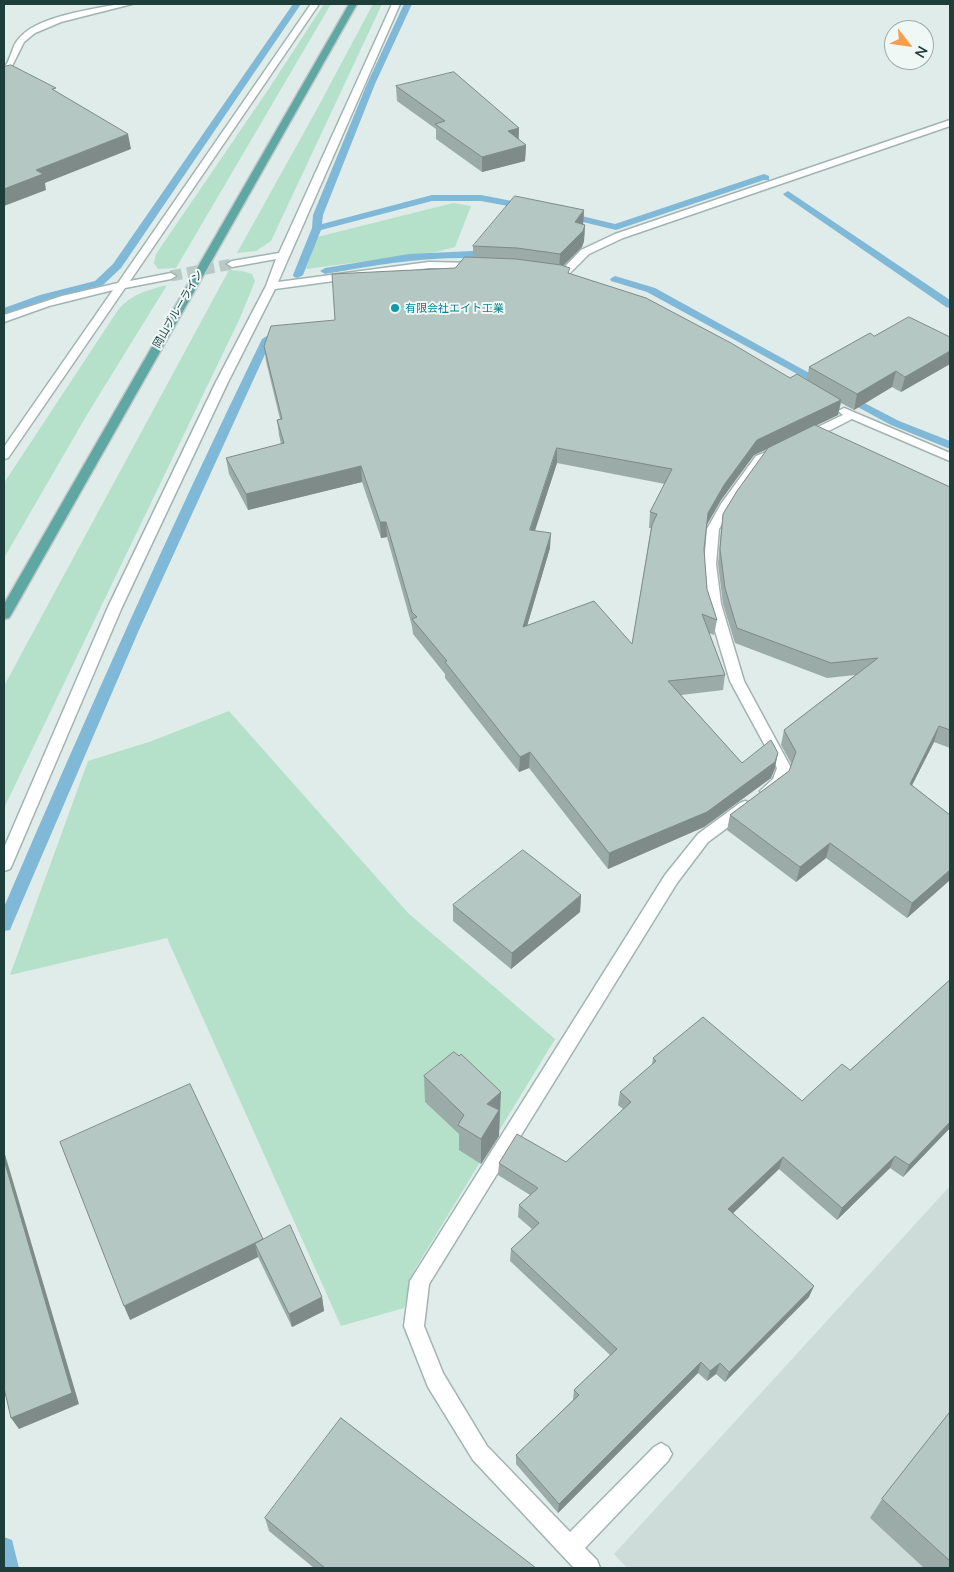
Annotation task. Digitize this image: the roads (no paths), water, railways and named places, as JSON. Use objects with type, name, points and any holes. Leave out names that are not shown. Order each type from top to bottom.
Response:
[{"type":"main road","name":"岡山ブルーライン","points":[[4,615],[353,4]]},
{"type":"street","points":[[4,70],[13,62],[20,40],[32,30],[46,24],[128,4]]},
{"type":"street","points":[[4,455],[315,4]]},
{"type":"street","points":[[4,865],[74,706],[114,607],[270,286],[396,4]]},
{"type":"street","points":[[562,276],[585,252],[620,236],[950,123]]},
{"type":"street","points":[[232,264],[283,255]]},
{"type":"street","points":[[270,286],[428,265],[488,267]]},
{"type":"street","points":[[4,318],[75,294],[171,276]]},
{"type":"street","points":[[836,406],[851,415],[950,458]]},
{"type":"street","points":[[589,1568],[480,1453],[435,1380],[414,1326],[420,1281],[672,879],[703,838],[779,782],[784,768],[737,682],[714,604],[710,564],[713,529],[727,504],[760,459],[851,415]]},
{"type":"street","points":[[570,1548],[661,1454]]},
{"type":"waterway","points":[[4,312],[44,297],[99,283],[117,266],[297,4]]},
{"type":"waterway","points":[[317,228],[318,215],[371,84],[408,4]]},
{"type":"waterway","points":[[565,215],[616,227],[764,177],[766,178]]},
{"type":"waterway","points":[[788,194],[950,305]]},
{"type":"waterway","points":[[317,228],[432,198],[481,198],[530,207]]},
{"type":"waterway","points":[[298,275],[317,228]]},
{"type":"waterway","points":[[325,271],[387,260],[430,255],[493,256]]},
{"type":"waterway","points":[[615,279],[651,290],[825,385]]},
{"type":"waterway","points":[[4,925],[132,630],[198,484],[267,339]]},
{"type":"waterway","points":[[845,396],[895,423],[950,445]]},
{"type":"waterway","points":[[4,1548],[8,1568]]},
{"type":"tunnel","points":[[171,276],[232,264]]},
{"type":"place","name":"有限会社エイト工業","points":[[395,308]]}]
